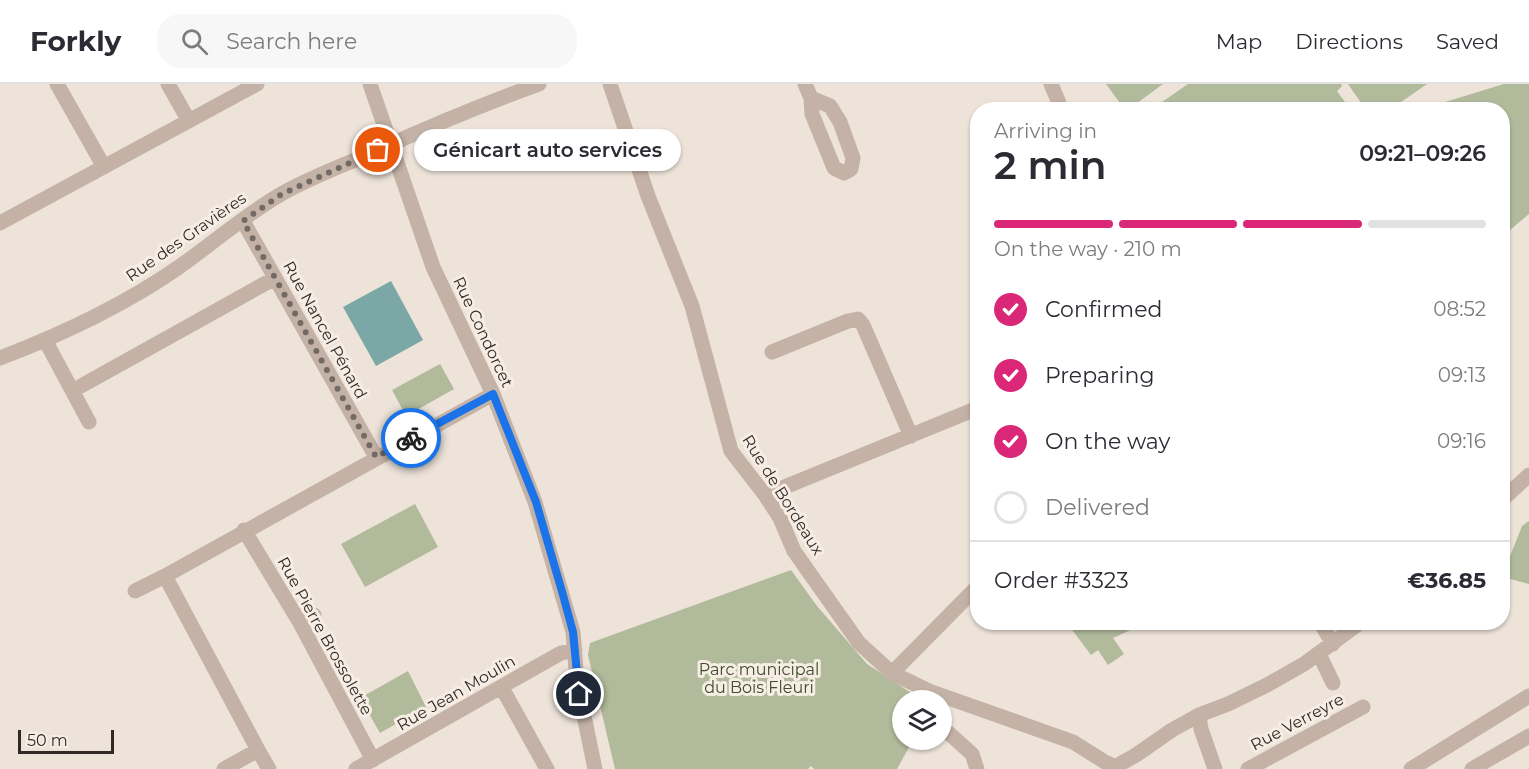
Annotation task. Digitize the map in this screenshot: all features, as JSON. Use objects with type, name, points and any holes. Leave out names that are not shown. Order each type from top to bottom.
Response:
[{"type":"street","points":[[57,84],[104,167]]},
{"type":"street","points":[[168,84],[189,121]]},
{"type":"street","points":[[0,223],[257,84]]},
{"type":"street","name":"Rue Condorcet","points":[[370,84],[433,267],[493,394],[536,502],[573,632],[581,706],[595,769]]},
{"type":"street","name":"Rue des Gravières","points":[[0,358],[98,316],[136,294],[282,194],[458,114],[539,84]]},
{"type":"street","name":"Rue de Bordeaux","points":[[610,84],[648,195],[692,306],[731,451],[765,495],[780,518],[795,550],[859,643],[892,673],[920,690]]},
{"type":"street","points":[[805,84],[811,98]]},
{"type":"street","points":[[1051,84],[1059,102]]},
{"type":"street","name":"Rue Nancel Pénard","points":[[243,221],[376,457]]},
{"type":"street","points":[[81,386],[275,278]]},
{"type":"street","points":[[772,352],[858,319],[863,325],[911,436]]},
{"type":"street","points":[[45,340],[89,422]]},
{"type":"street","points":[[135,591],[493,394]]},
{"type":"street","points":[[765,495],[970,411]]},
{"type":"street","points":[[1510,493],[1529,475]]},
{"type":"street","name":"Rue Pierre Brossolette","points":[[244,530],[300,623],[373,760]]},
{"type":"street","points":[[165,576],[270,769]]},
{"type":"street","points":[[892,673],[970,594]]},
{"type":"street","points":[[300,623],[314,615]]},
{"type":"street","points":[[1325,630],[1333,644]]},
{"type":"street","points":[[1113,767],[1129,760],[1172,730],[1199,715],[1267,685],[1318,654],[1351,630]]},
{"type":"street","name":"Rue Jean Moulin","points":[[356,769],[561,653],[575,650]]},
{"type":"street","points":[[1318,654],[1333,683]]},
{"type":"street","points":[[502,688],[547,769]]},
{"type":"street","points":[[1410,769],[1529,696]]},
{"type":"street","name":"Rue de Bordeaux","points":[[952,703],[1073,742],[1113,767]]},
{"type":"street","name":"Rue Verreyre","points":[[1248,769],[1363,707]]},
{"type":"street","points":[[1199,715],[1215,769]]},
{"type":"street","points":[[1472,769],[1529,735]]},
{"type":"street","points":[[952,736],[972,754],[977,769]]},
{"type":"street","points":[[224,769],[258,750]]},
{"type":"green space","points":[[1106,84],[1163,84],[1139,102],[1119,102]]},
{"type":"green space","points":[[1188,84],[1341,84],[1342,86],[1337,91],[1345,102],[1162,102]]},
{"type":"green space","points":[[1348,84],[1427,84],[1401,102],[1360,102]]},
{"type":"green space","points":[[1504,84],[1529,84],[1529,214],[1510,230],[1510,102],[1445,102]]},
{"type":"green space","points":[[440,364],[454,389],[406,416],[392,390]]},
{"type":"green space","points":[[415,504],[438,547],[365,587],[341,544]]},
{"type":"green space","points":[[1529,521],[1529,584],[1510,579],[1510,556],[1522,526]]},
{"type":"green space","name":"Parc municipal du Bois Fleuri","points":[[791,570],[817,606],[867,664],[907,690],[892,690],[892,750],[907,750],[897,769],[814,769],[811,766],[808,769],[615,769],[588,655],[590,643]]},
{"type":"green space","points":[[1072,630],[1131,630],[1113,638],[1124,654],[1108,665],[1098,650],[1091,655]]},
{"type":"green space","points":[[408,671],[426,707],[380,733],[360,698]]},
{"type":"water","points":[[391,281],[423,340],[376,366],[343,307]]},
{"type":"way so far","points":[[378,150],[282,194],[243,221],[376,457],[411,438]]},
{"type":"place","name":"Génicart auto services","points":[[378,150]]},
{"type":"route","points":[[411,438],[493,394],[536,502],[563,595],[573,632],[579,694]]}]
